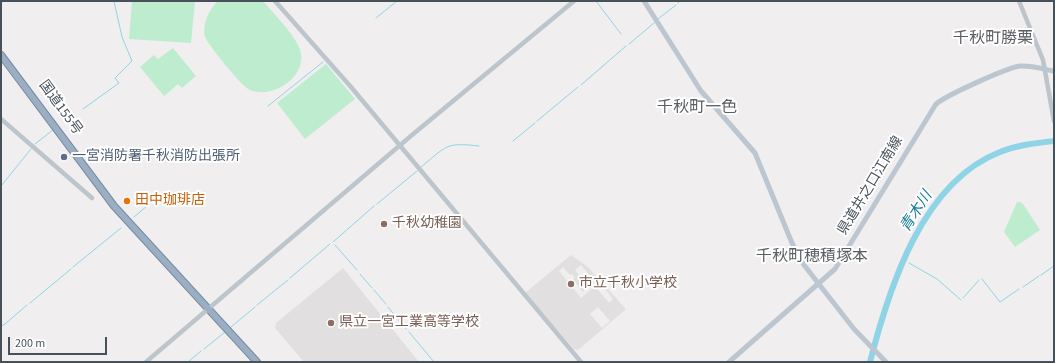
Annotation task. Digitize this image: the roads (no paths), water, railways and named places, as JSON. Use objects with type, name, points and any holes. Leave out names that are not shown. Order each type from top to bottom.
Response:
[{"type":"highway","name":"国道155号","points":[[1,49],[115,203],[203,300],[208,309]]},
{"type":"highway","name":"国道155号","points":[[1,54],[114,206],[257,362]]},
{"type":"main road","points":[[644,1],[701,91],[755,153],[800,259],[819,285],[869,346],[886,362]]},
{"type":"main road","name":"県道井之口江南線","points":[[729,362],[819,285],[839,263],[936,104],[947,96],[1014,68],[1027,66],[1054,71]]},
{"type":"street","points":[[276,1],[581,362]]},
{"type":"street","points":[[146,362],[400,146],[574,1]]},
{"type":"street","points":[[1019,1],[1046,69],[1054,121]]},
{"type":"street","points":[[1,119],[92,198]]},
{"type":"waterway","points":[[83,109],[119,83],[115,78],[132,61],[122,37],[114,1]]},
{"type":"waterway","points":[[376,18],[397,1]]},
{"type":"waterway","points":[[596,1],[621,34]]},
{"type":"waterway","points":[[658,19],[676,5]]},
{"type":"waterway","points":[[629,44],[654,23]]},
{"type":"waterway","points":[[581,85],[626,46]]},
{"type":"waterway","points":[[268,106],[323,62]]},
{"type":"waterway","points":[[537,121],[578,87]]},
{"type":"waterway","points":[[513,141],[535,123]]},
{"type":"waterway","points":[[35,144],[53,130]]},
{"type":"waterway","name":"青木川","points":[[870,362],[887,302],[899,271],[913,240],[930,212],[949,187],[973,167],[1000,152],[1020,146],[1054,141]]},
{"type":"waterway","points":[[421,167],[447,147],[453,145],[479,146]]},
{"type":"waterway","points":[[1,186],[31,149]]},
{"type":"waterway","points":[[377,204],[417,171]]},
{"type":"waterway","points":[[134,217],[160,195]]},
{"type":"waterway","points":[[333,242],[374,206]]},
{"type":"waterway","points":[[73,267],[121,228]]},
{"type":"waterway","points":[[290,278],[330,244]]},
{"type":"waterway","points":[[335,245],[357,270]]},
{"type":"waterway","points":[[909,263],[937,279],[961,300]]},
{"type":"waterway","points":[[1041,275],[1054,266]]},
{"type":"waterway","points":[[30,303],[71,269]]},
{"type":"waterway","points":[[360,274],[372,288]]},
{"type":"waterway","points":[[1023,287],[1039,276]]},
{"type":"waterway","points":[[982,279],[1000,302],[1019,289]]},
{"type":"waterway","points":[[257,305],[288,280]]},
{"type":"waterway","points":[[963,298],[979,280]]},
{"type":"waterway","points":[[374,290],[386,304]]},
{"type":"waterway","points":[[1,326],[27,305]]},
{"type":"waterway","points":[[231,327],[255,307]]},
{"type":"waterway","points":[[388,307],[406,329]]},
{"type":"waterway","points":[[204,349],[225,332]]},
{"type":"waterway","points":[[409,332],[434,362]]},
{"type":"waterway","points":[[188,362],[201,351]]},
{"type":"place","name":"一宮消防署千秋消防出張所","points":[[64,157]]},
{"type":"place","name":"田中珈琲店","points":[[127,201]]},
{"type":"place","name":"千秋幼稚園","points":[[384,224]]},
{"type":"place","name":"市立千秋小学校","points":[[571,284]]},
{"type":"place","name":"県立一宮工業高等学校","points":[[331,323]]},
{"type":"district","name":"千秋町勝栗","points":[[993,39]]},
{"type":"district","name":"千秋町一色","points":[[697,108]]},
{"type":"district","name":"千秋町穂積塚本","points":[[812,257]]}]
